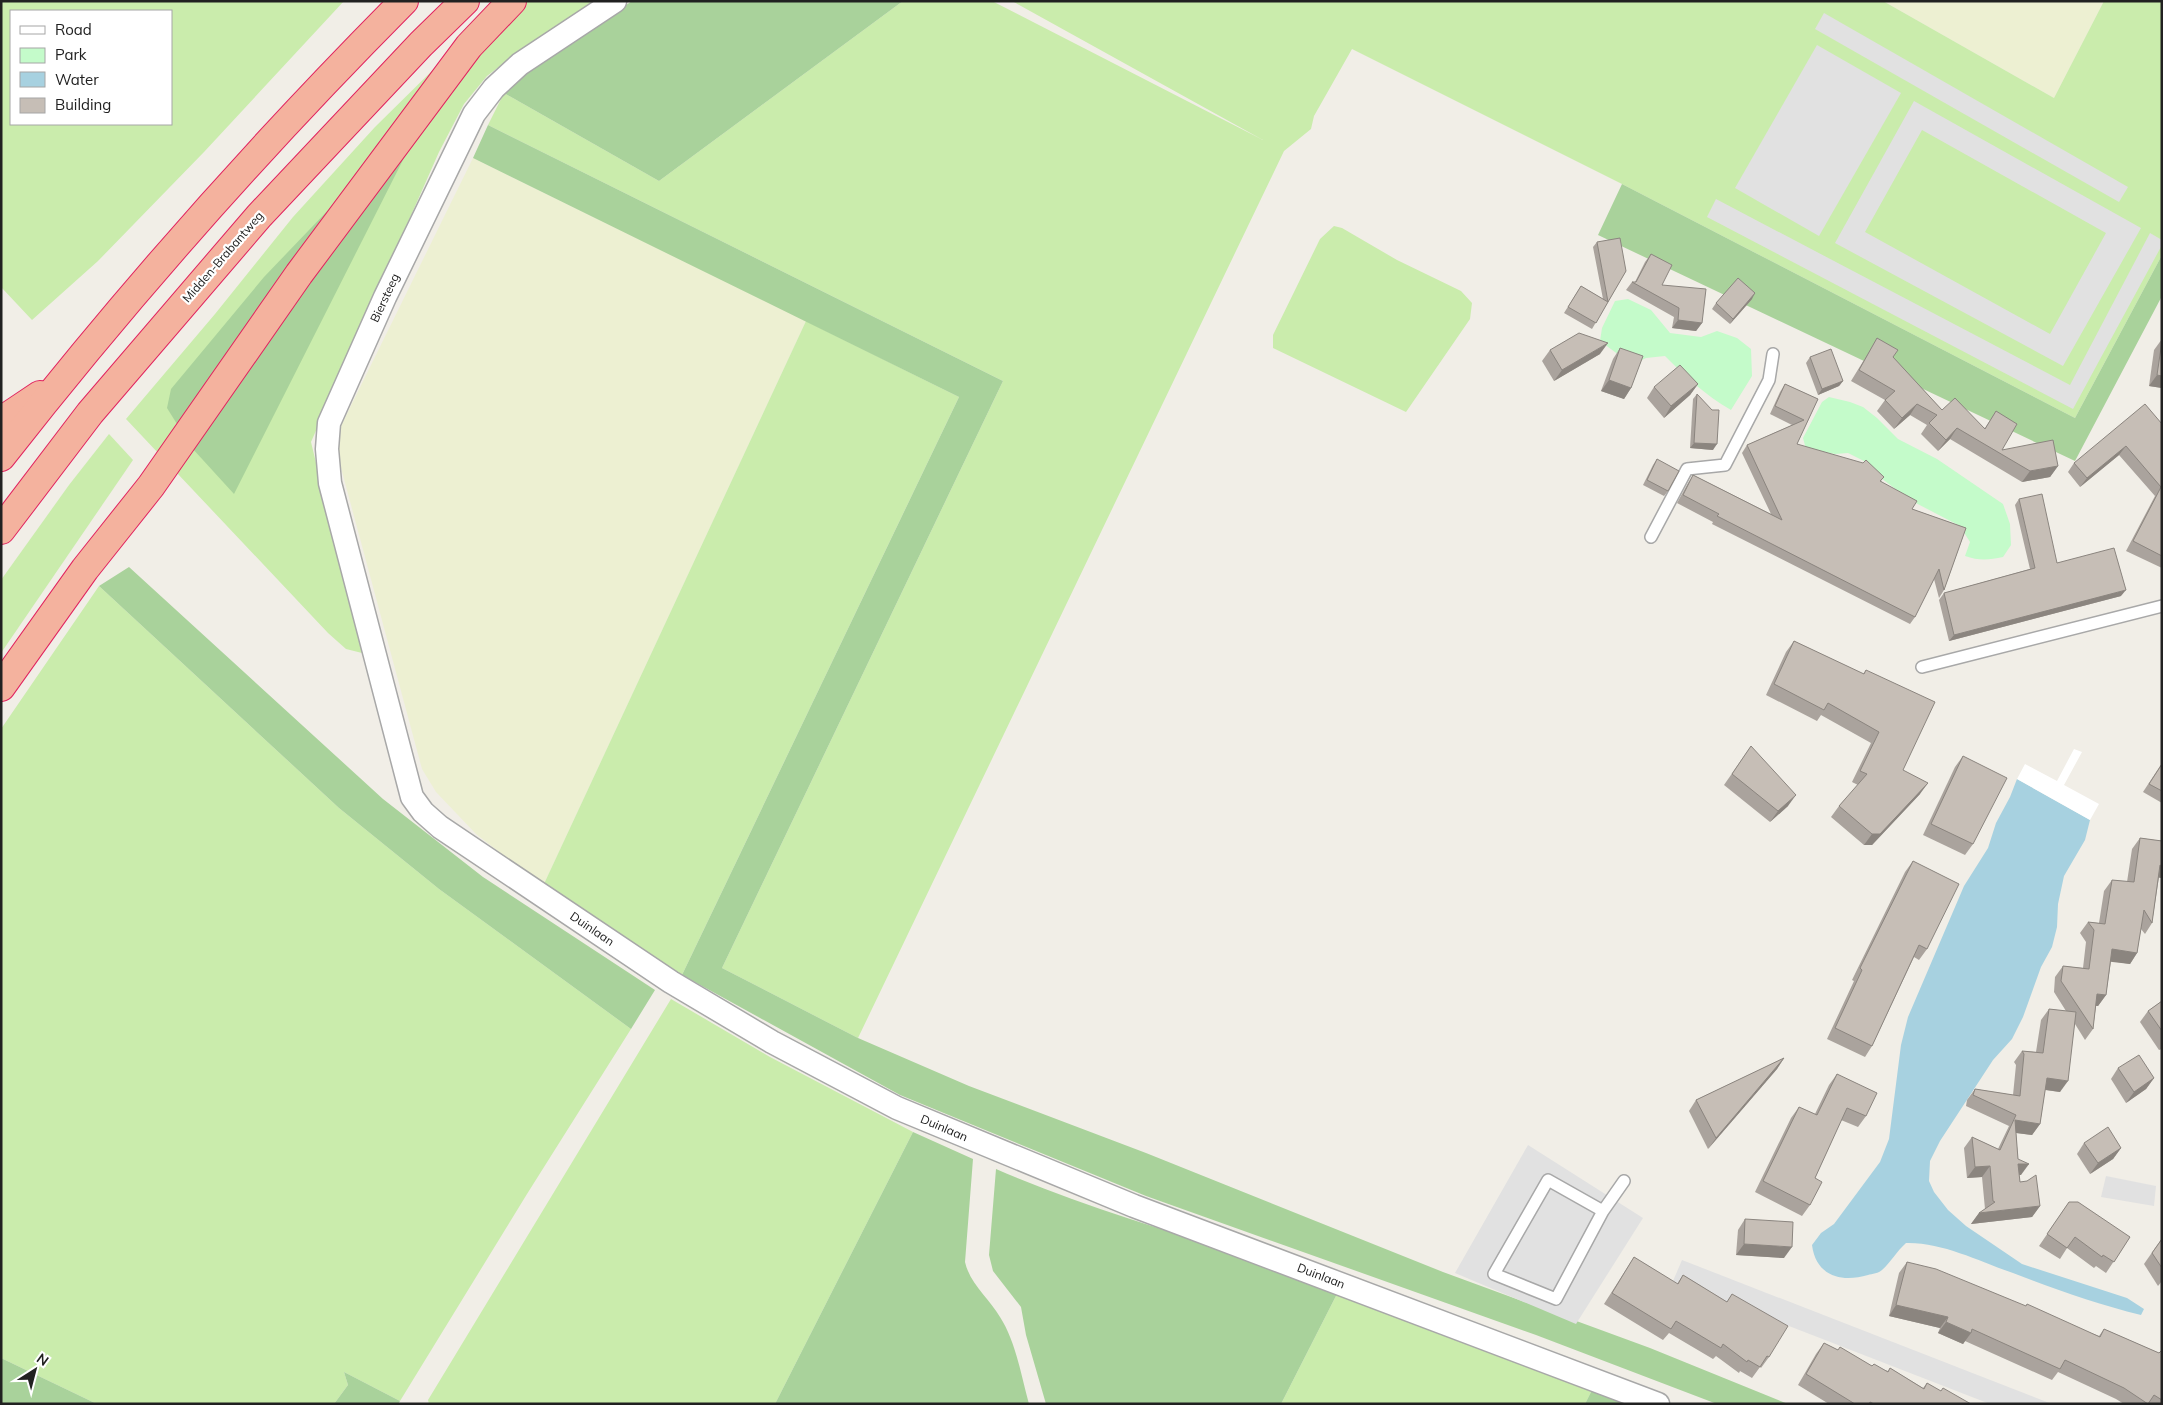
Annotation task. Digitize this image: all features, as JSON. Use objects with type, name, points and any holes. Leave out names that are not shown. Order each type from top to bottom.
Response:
[{"type":"highway","points":[[1,457],[60,382],[226,188],[404,1]]},
{"type":"highway","name":"Midden-Brabantweg","points":[[1,530],[90,413],[259,216],[421,44],[465,1]]},
{"type":"highway","points":[[1,687],[85,569],[151,486],[316,250],[469,46],[512,1]]},
{"type":"highway","points":[[1,421],[60,382]]},
{"type":"street","name":"Biersteeg","points":[[377,666],[330,483],[327,449],[329,423],[385,297],[474,114],[494,88],[520,64],[615,1]]},
{"type":"street","name":"Duinlaan","points":[[377,666],[412,797],[423,812],[440,827],[671,982],[772,1042],[897,1108],[987,1146],[1134,1206],[1658,1404]]},
{"type":"lane","points":[[1651,537],[1687,469],[1725,465],[1769,380],[1773,354]]},
{"type":"lane","points":[[1922,667],[2162,606]]},
{"type":"lane","points":[[1603,1211],[1548,1180],[1494,1274],[1556,1299],[1603,1211],[1624,1181]]},
{"type":"green space","points":[[1,1],[344,1],[204,152],[98,261],[32,320],[1,287]]},
{"type":"green space","points":[[508,1],[594,1],[522,49],[487,76],[464,104],[439,152],[311,442],[362,653],[346,649],[328,633],[126,419],[215,314],[293,217],[375,127],[446,57]],"holes":[[[444,89],[404,158],[192,448]]]},
{"type":"green space","points":[[632,1],[903,1],[659,181],[504,93],[517,79]]},
{"type":"green space","points":[[903,1],[992,1],[1263,140],[1012,1],[1883,1],[2054,98],[2104,1],[2162,1],[2162,255],[2075,418],[1622,184],[1352,49],[1314,116],[1311,129],[1284,151],[858,1038],[722,968],[1003,381],[488,125],[504,93],[659,181]]},
{"type":"green space","points":[[1883,1],[2104,1],[2054,98]]},
{"type":"green space","points":[[446,87],[404,158],[234,494],[192,448],[167,408],[171,389],[264,277]]},
{"type":"green space","points":[[488,125],[1003,381],[722,968],[858,1038],[969,1086],[1146,1153],[1443,1272],[1650,1348],[1788,1404],[1717,1404],[1536,1335],[1146,1196],[900,1095],[682,975],[959,397],[473,158]]},
{"type":"green space","points":[[473,158],[806,321],[543,886],[476,834],[436,792],[422,769],[340,464],[336,436]]},
{"type":"green space","points":[[1622,184],[2075,418],[2162,255],[2162,296],[2075,461],[1598,235]]},
{"type":"green space","points":[[1334,226],[1342,228],[1397,260],[1461,291],[1472,303],[1470,319],[1406,412],[1273,348],[1273,335],[1320,239]]},
{"type":"green space","points":[[1628,299],[1651,310],[1670,333],[1701,337],[1717,331],[1737,338],[1751,349],[1752,376],[1731,410],[1696,385],[1665,356],[1646,358],[1638,362],[1619,355],[1600,341],[1602,328],[1615,301]]},
{"type":"green space","points":[[806,321],[959,397],[682,975],[593,923],[543,886]]},
{"type":"green space","points":[[1829,397],[1863,407],[1898,439],[1937,459],[2003,504],[2010,524],[2011,545],[2003,557],[1984,560],[1965,556],[1970,542],[1960,526],[1910,500],[1881,478],[1864,461],[1848,453],[1835,454],[1806,449],[1803,438],[1822,402]]},
{"type":"green space","points":[[109,434],[133,460],[1,653],[1,580],[69,485]]},
{"type":"green space","points":[[129,567],[383,799],[483,877],[655,990],[631,1029],[439,889],[339,808],[99,586]]},
{"type":"green space","points":[[99,586],[339,808],[439,889],[631,1029],[400,1401],[344,1372],[348,1385],[334,1404],[97,1404],[1,1358],[1,729]]},
{"type":"green space","points":[[671,999],[770,1057],[913,1132],[775,1404],[429,1404],[428,1400]]},
{"type":"green space","points":[[913,1132],[973,1159],[965,1262],[971,1277],[996,1310],[1006,1327],[1029,1404],[775,1404]]},
{"type":"green space","points":[[996,1169],[1087,1204],[1267,1263],[1339,1290],[1281,1404],[1046,1404],[1026,1335],[1021,1307],[993,1271],[989,1255]]},
{"type":"green space","points":[[1339,1290],[1595,1384],[1585,1404],[1281,1404]]},
{"type":"green space","points":[[1,1358],[97,1404],[1,1404]]},
{"type":"green space","points":[[344,1372],[400,1401],[398,1404],[334,1404],[348,1385]]},
{"type":"green space","points":[[1595,1384],[1647,1404],[1585,1404]]},
{"type":"shaded area","points":[[1824,13],[2128,187],[2119,202],[1815,29]]},
{"type":"shaded area","points":[[1817,45],[1901,93],[1819,236],[1735,188]]},
{"type":"shaded area","points":[[1914,101],[2141,228],[2063,366],[1835,243]],"holes":[[[1922,130],[2106,233],[2050,334],[1865,232]]]},
{"type":"shaded area","points":[[1716,199],[2070,385],[2150,233],[2162,240],[2162,245],[2073,409],[1707,217]]},
{"type":"shaded area","points":[[1528,1145],[1643,1218],[1576,1324],[1455,1273]]},
{"type":"shaded area","points":[[2106,1176],[2156,1186],[2154,1206],[2101,1197]]},
{"type":"shaded area","points":[[1682,1260],[2052,1404],[1990,1404],[1673,1281]]},
{"type":"water","points":[[2017,779],[2090,820],[2085,840],[2064,876],[2058,904],[2057,927],[2052,947],[2041,967],[2023,1017],[2012,1039],[1993,1060],[1940,1141],[1930,1161],[1929,1181],[1934,1192],[1948,1210],[1966,1226],[2022,1264],[2127,1298],[2144,1309],[2141,1315],[2076,1296],[1960,1253],[1933,1246],[1906,1243],[1879,1272],[1848,1278],[1831,1275],[1824,1270],[1814,1256],[1812,1245],[1821,1233],[1834,1224],[1880,1162],[1889,1139],[1901,1045],[1908,1017],[1964,886],[1988,848],[1996,823]]},
{"type":"pier","points":[[2074,749],[2082,752],[2064,785],[2099,804],[2090,820],[2017,779],[2025,764],[2057,781]]},
{"type":"building","points":[[1620,238],[1626,271],[1608,302],[1597,242]]},
{"type":"building","points":[[1651,254],[1672,265],[1662,285],[1706,289],[1702,323],[1678,320],[1679,308],[1632,282],[1636,282]]},
{"type":"building","points":[[1738,278],[1755,293],[1733,319],[1716,303]]},
{"type":"building","points":[[1581,286],[1608,302],[1596,323],[1568,307]]},
{"type":"building","points":[[1579,333],[1608,343],[1562,370],[1550,350]]},
{"type":"building","points":[[1877,338],[1898,350],[1893,357],[1942,410],[1955,398],[1985,429],[1996,411],[2017,424],[2002,450],[2053,440],[2058,466],[2030,471],[1957,428],[1946,440],[1929,423],[1937,415],[1917,404],[1902,418],[1885,400],[1895,391],[1859,370]]},
{"type":"building","points":[[2162,341],[2162,376],[2157,375]]},
{"type":"building","points":[[1620,348],[1643,356],[1631,388],[1609,380]]},
{"type":"building","points":[[1831,349],[1843,381],[1822,389],[1810,357]]},
{"type":"building","points":[[1680,365],[1698,384],[1671,406],[1654,387]]},
{"type":"building","points":[[1785,384],[1818,399],[1797,444],[1863,463],[1866,460],[1884,477],[1880,481],[1917,501],[1912,509],[1966,528],[1944,590],[1939,569],[1915,617],[1717,516],[1719,514],[1683,495],[1693,475],[1782,520],[1747,445],[1804,420],[1775,406]]},
{"type":"building","points":[[1697,394],[1712,410],[1719,410],[1717,444],[1694,443]]},
{"type":"building","points":[[2145,404],[2162,424],[2162,556],[2133,541],[2161,487],[2126,446],[2087,478],[2074,463]]},
{"type":"building","points":[[1657,459],[1679,471],[1668,491],[1647,480]]},
{"type":"building","points":[[2042,494],[2057,563],[2114,548],[2126,590],[1954,635],[1944,593],[2035,568],[2019,499]]},
{"type":"building","points":[[1794,641],[1864,674],[1866,670],[1935,702],[1903,770],[1928,783],[1880,834],[1872,834],[1839,806],[1867,774],[1860,771],[1879,732],[1828,703],[1824,710],[1774,684]]},
{"type":"building","points":[[1751,746],[1796,795],[1778,811],[1732,774]]},
{"type":"building","points":[[1963,756],[2007,778],[1973,844],[1931,824]]},
{"type":"building","points":[[2162,764],[2162,791],[2149,784]]},
{"type":"building","points":[[2140,838],[2162,841],[2162,866],[2160,865],[2152,923],[2144,910],[2137,953],[2112,949],[2106,995],[2097,994],[2093,1029],[2061,981],[2063,966],[2089,969],[2094,930],[2088,922],[2105,924],[2112,880],[2134,882]]},
{"type":"building","points":[[1913,861],[1959,884],[1927,949],[1919,945],[1872,1046],[1835,1028],[1862,970],[1860,968]]},
{"type":"building","points":[[2162,1001],[2162,1031],[2148,1011]]},
{"type":"building","points":[[2049,1009],[2076,1012],[2068,1081],[2047,1078],[2040,1124],[2015,1120],[2018,1159],[2029,1164],[2018,1164],[2020,1182],[2027,1181],[2036,1175],[2040,1206],[1979,1213],[1995,1202],[1993,1201],[1990,1166],[1975,1167],[1972,1137],[2000,1150],[2016,1115],[1973,1095],[1975,1089],[2020,1096],[2024,1054],[2022,1051],[2043,1053]]},
{"type":"building","points":[[2139,1055],[2154,1078],[2134,1092],[2118,1068]]},
{"type":"building","points":[[1784,1058],[1716,1138],[1696,1100]]},
{"type":"building","points":[[1837,1074],[1877,1093],[1866,1116],[1847,1108],[1815,1178],[1822,1182],[1810,1205],[1763,1181],[1799,1107],[1817,1115]]},
{"type":"building","points":[[2108,1127],[2121,1148],[2098,1163],[2084,1143]]},
{"type":"building","points":[[2069,1202],[2078,1202],[2130,1237],[2114,1262],[2103,1255],[2102,1257],[2075,1237],[2067,1248],[2047,1234]]},
{"type":"building","points":[[1745,1219],[1793,1222],[1792,1247],[1744,1244]]},
{"type":"building","points":[[2162,1239],[2162,1268],[2152,1253]]},
{"type":"building","points":[[1634,1257],[1678,1284],[1683,1275],[1727,1302],[1732,1294],[1788,1326],[1769,1357],[1767,1356],[1760,1367],[1748,1360],[1747,1362],[1723,1344],[1721,1348],[1676,1321],[1671,1329],[1612,1293]]},
{"type":"building","points":[[1907,1262],[1936,1269],[2026,1306],[2027,1304],[2100,1337],[2104,1329],[2159,1353],[2162,1350],[2162,1400],[2154,1395],[2148,1404],[2124,1388],[2065,1360],[2060,1369],[1972,1329],[1971,1333],[1946,1322],[1948,1317],[1896,1305]]},
{"type":"building","points":[[1824,1343],[1838,1350],[1840,1347],[1872,1366],[1874,1364],[1888,1372],[1890,1368],[1924,1389],[1927,1383],[1941,1391],[1943,1388],[1971,1404],[1874,1404],[1870,1402],[1869,1404],[1855,1404],[1806,1374]]}]
